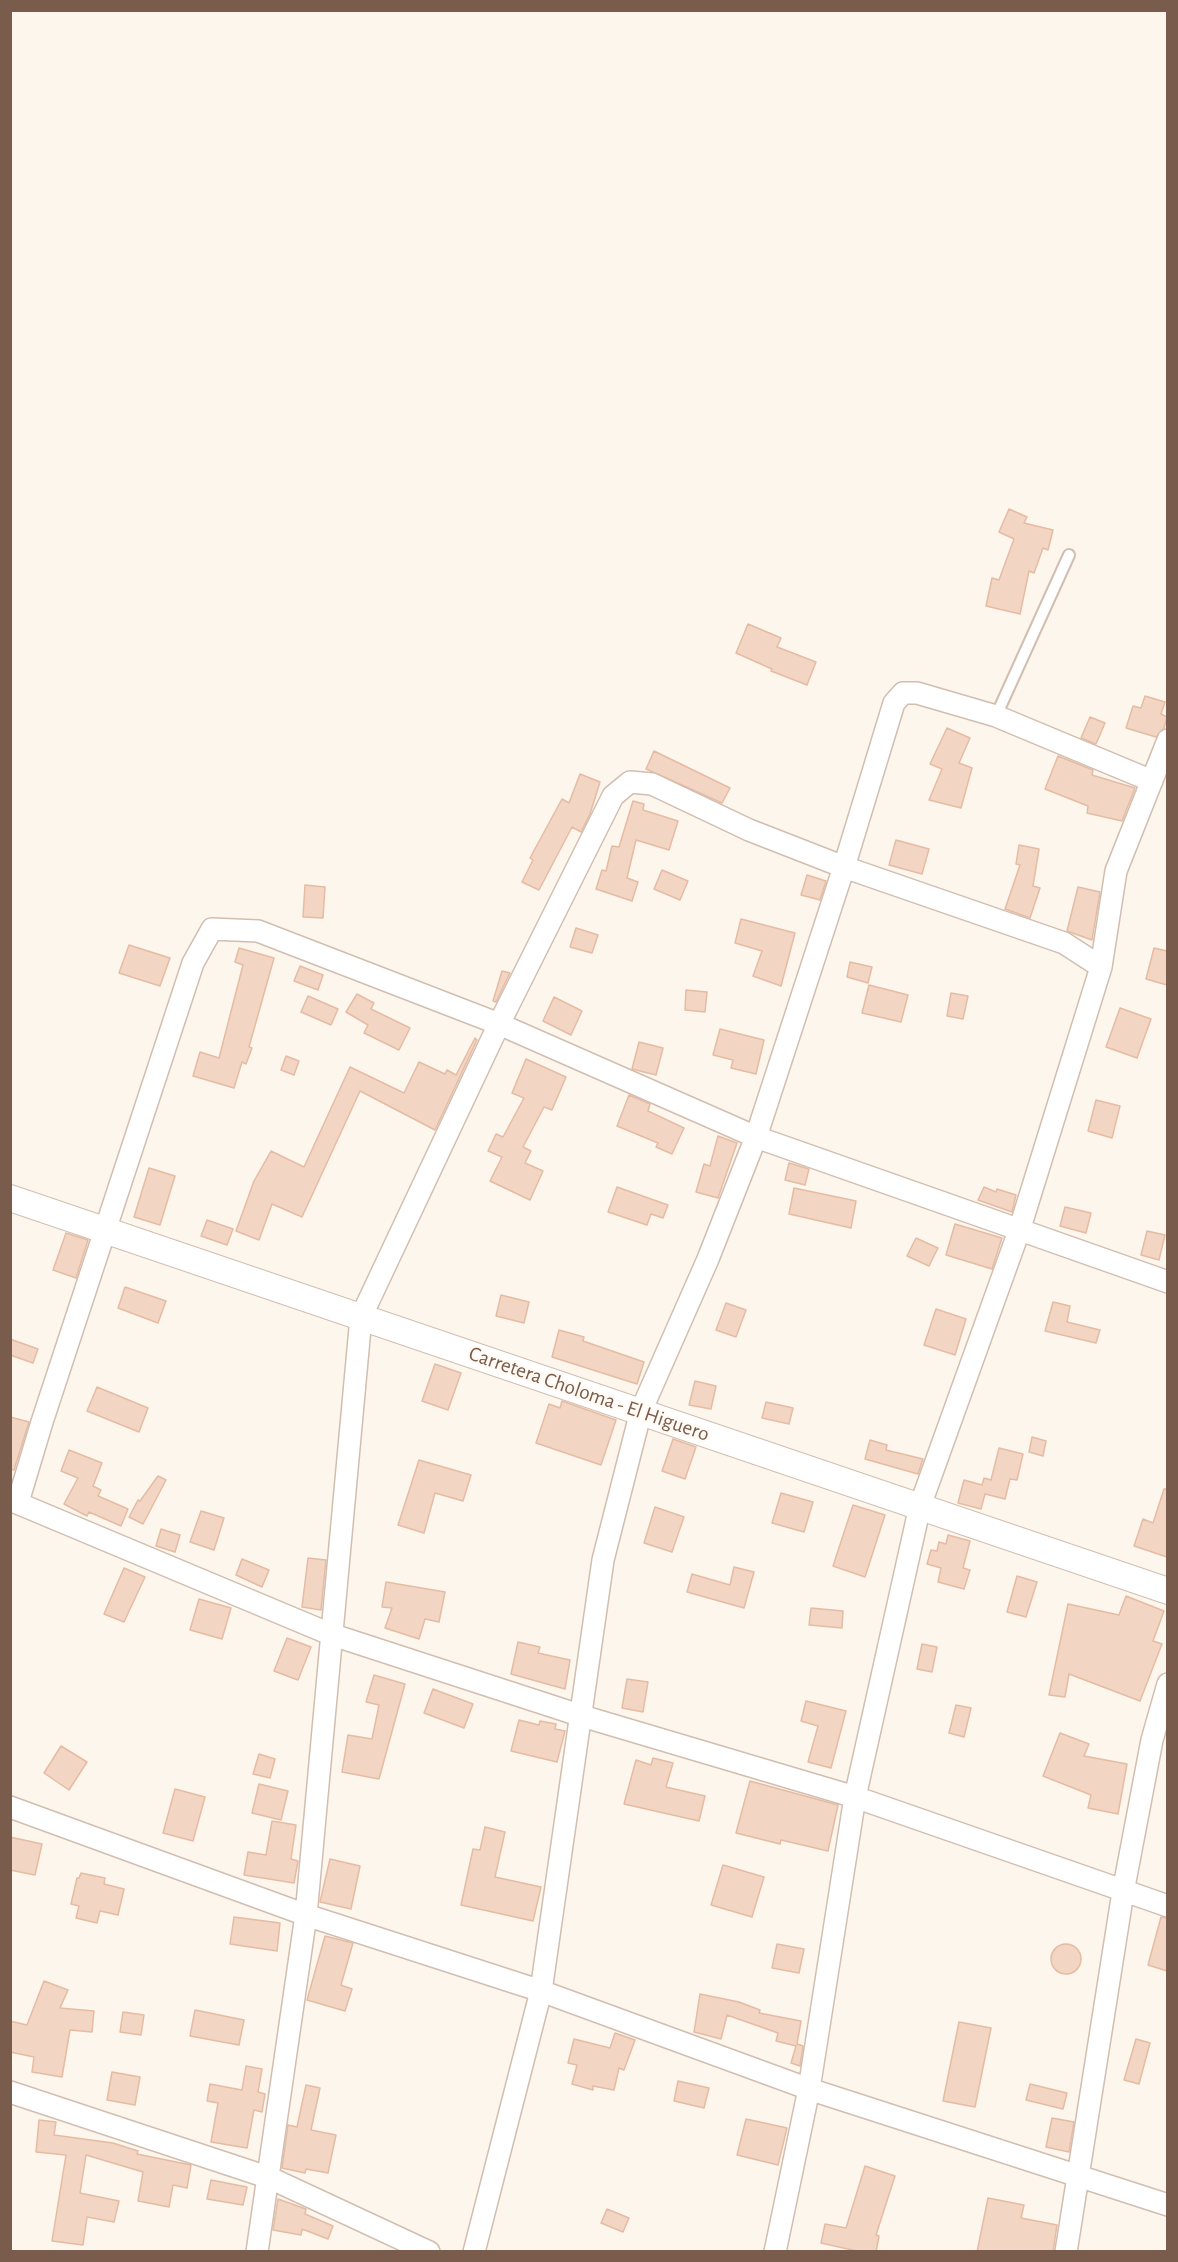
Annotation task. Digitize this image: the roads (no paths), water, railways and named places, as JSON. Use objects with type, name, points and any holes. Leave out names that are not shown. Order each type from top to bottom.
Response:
[{"type":"street","points":[[474,2252],[541,1991],[603,1560],[641,1411],[708,1259],[756,1137],[844,867],[894,703],[903,693],[916,693],[996,716],[1152,781]]},
{"type":"street","points":[[775,2252],[809,2089],[855,1797],[920,1506],[1019,1231],[1101,968],[1116,871],[1167,740]]},
{"type":"street","points":[[257,2252],[270,2178],[306,1915],[330,1634],[361,1317],[499,1024],[613,796],[630,782],[652,784],[749,830],[844,867],[1064,943],[1101,968]]},
{"type":"street","points":[[1167,1282],[756,1137],[499,1024],[258,931],[212,929],[193,963],[106,1231],[14,1501],[330,1634],[582,1716],[855,1797],[1167,1906]]},
{"type":"street","name":"Carretera Choloma - El Higuero","points":[[10,1198],[1167,1591]]},
{"type":"street","points":[[1066,2252],[1123,1892],[1152,1740],[1167,1684]]},
{"type":"street","points":[[10,1807],[306,1915],[541,1991],[809,2089],[1167,2205]]},
{"type":"street","points":[[10,2092],[270,2178],[429,2252]]},
{"type":"lane","points":[[996,716],[1069,555]]}]
